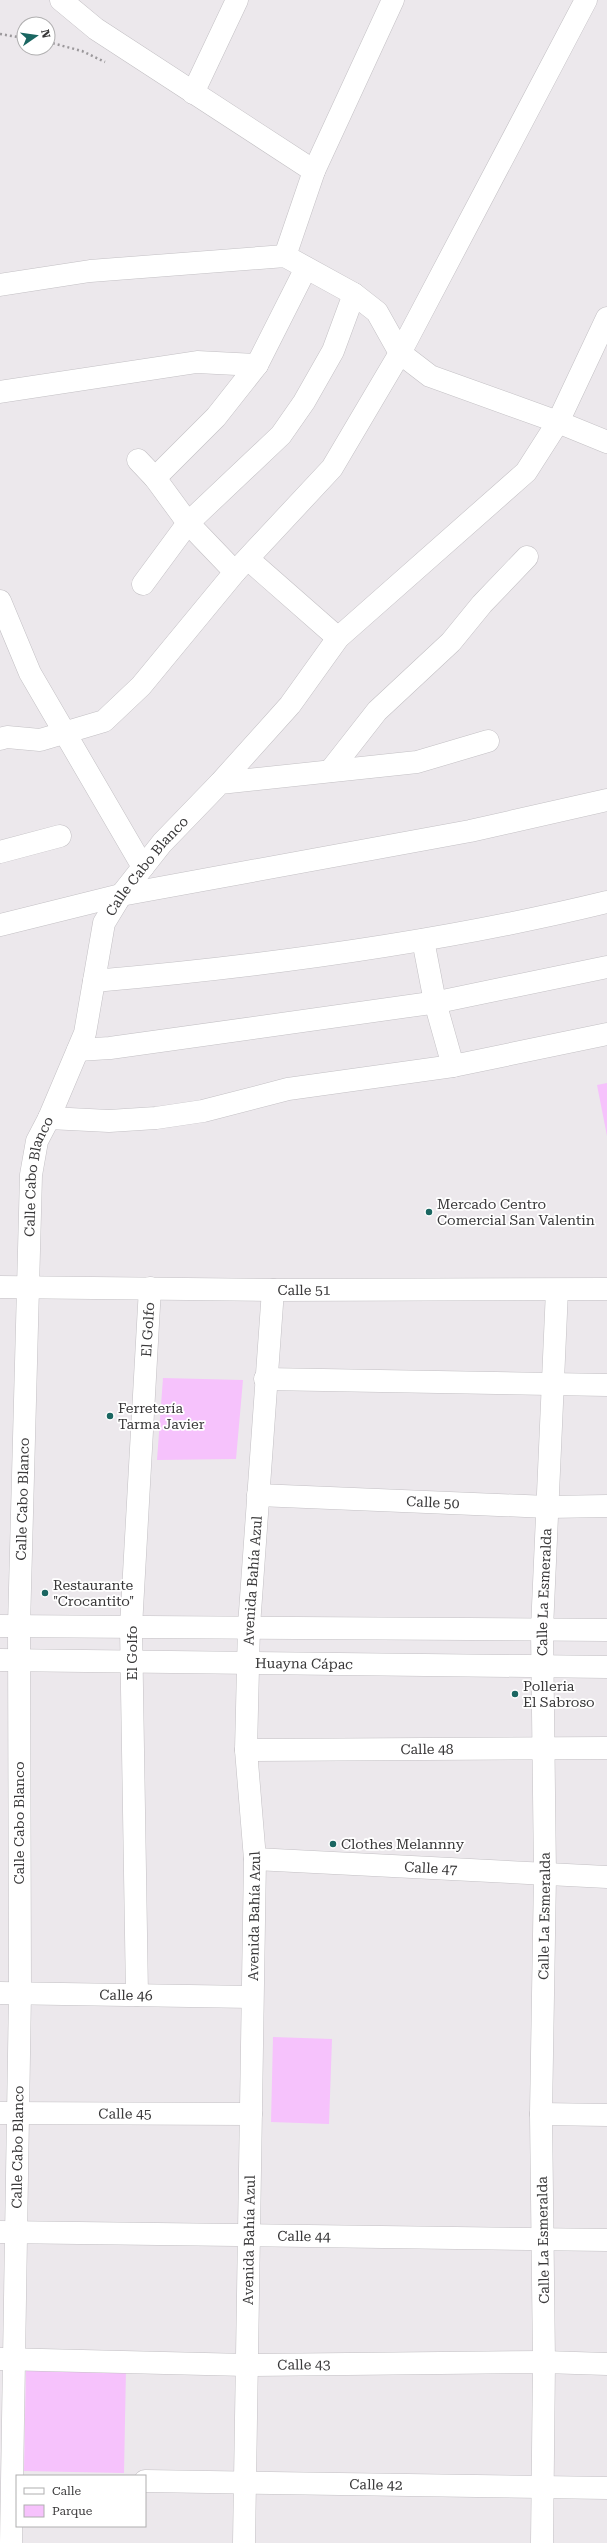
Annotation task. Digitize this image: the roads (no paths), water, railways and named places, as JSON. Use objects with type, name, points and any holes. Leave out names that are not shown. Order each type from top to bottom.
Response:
[{"type":"street","points":[[62,0],[96,29],[314,171]]},
{"type":"street","points":[[193,93],[237,0]]},
{"type":"street","points":[[284,256],[314,171],[393,0]]},
{"type":"street","points":[[0,739],[7,737],[40,740],[104,720],[141,686],[242,566],[332,468],[400,353],[586,0]]},
{"type":"street","points":[[0,285],[90,271],[284,256],[354,294],[376,312],[400,353],[430,376],[558,422],[607,442]]},
{"type":"street","points":[[155,478],[216,417],[256,365],[306,268]]},
{"type":"street","points":[[143,584],[188,523],[281,435],[304,402],[333,351],[354,294]]},
{"type":"street","name":"Calle Cabo Blanco","points":[[11,2543],[7,2359],[10,1993],[10,1626],[29,1286],[31,1175],[36,1141],[49,1118],[85,1033],[94,981],[97,951],[104,923],[121,895],[162,843],[220,783],[290,705],[338,638],[526,472],[558,422],[607,318]]},
{"type":"street","points":[[0,392],[197,362],[256,365]]},
{"type":"street","points":[[138,460],[155,478],[188,523],[242,566],[338,638]]},
{"type":"street","points":[[330,771],[377,712],[451,642],[482,604],[527,557]]},
{"type":"street","points":[[2,609],[30,673],[143,867]]},
{"type":"street","points":[[220,783],[417,762],[488,741]]},
{"type":"street","points":[[0,925],[121,895],[470,831],[607,800]]},
{"type":"street","points":[[0,852],[60,836]]},
{"type":"street","points":[[94,981],[305,960],[423,940],[607,902]]},
{"type":"street","points":[[423,940],[435,1002],[453,1066]]},
{"type":"street","points":[[78,1050],[110,1048],[300,1023],[435,1002],[607,967]]},
{"type":"street","points":[[49,1118],[109,1121],[156,1118],[203,1111],[288,1089],[453,1066],[607,1034]]},
{"type":"street","name":"Calle 51","points":[[0,1286],[273,1290],[607,1289]]},
{"type":"street","name":"El Golfo","points":[[137,1995],[131,1627],[150,1288]]},
{"type":"street","name":"Avenida Bahía Azul","points":[[244,2543],[255,1859],[246,1750],[247,1664],[265,1379],[273,1290]]},
{"type":"street","name":"Calle La Esmeralda","points":[[542,2543],[544,2487],[544,2239],[541,2114],[544,1875],[542,1630],[557,1290]]},
{"type":"street","points":[[265,1379],[607,1385]]},
{"type":"street","name":"Calle 50","points":[[258,1495],[548,1507],[607,1506]]},
{"type":"street","points":[[10,1626],[249,1626],[607,1630]]},
{"type":"street","name":"Huayna Cápac","points":[[10,1660],[247,1664],[607,1667]]},
{"type":"street","name":"Calle 48","points":[[246,1750],[542,1747],[607,1748]]},
{"type":"street","name":"Calle 47","points":[[255,1859],[544,1875],[607,1877]]},
{"type":"street","name":"Calle 46","points":[[10,1993],[252,1997]]},
{"type":"street","name":"Calle 45","points":[[9,2114],[251,2114]]},
{"type":"street","points":[[541,2114],[607,2115]]},
{"type":"street","name":"Calle 44","points":[[8,2232],[249,2234],[607,2240]]},
{"type":"street","name":"Calle 43","points":[[7,2359],[246,2365],[544,2362],[607,2364]]},
{"type":"street","name":"Calle 42","points":[[146,2480],[607,2488]]},
{"type":"place","name":"Mercado Centro Comercial San Valentin","points":[[429,1212]]},
{"type":"place","name":"Ferretería Tarma Javier","points":[[110,1416]]},
{"type":"place","name":"Restaurante \"Crocantito\"","points":[[45,1593]]},
{"type":"place","name":"Polleria El Sabroso","points":[[515,1694]]},
{"type":"place","name":"Clothes Melannny","points":[[333,1844]]}]
